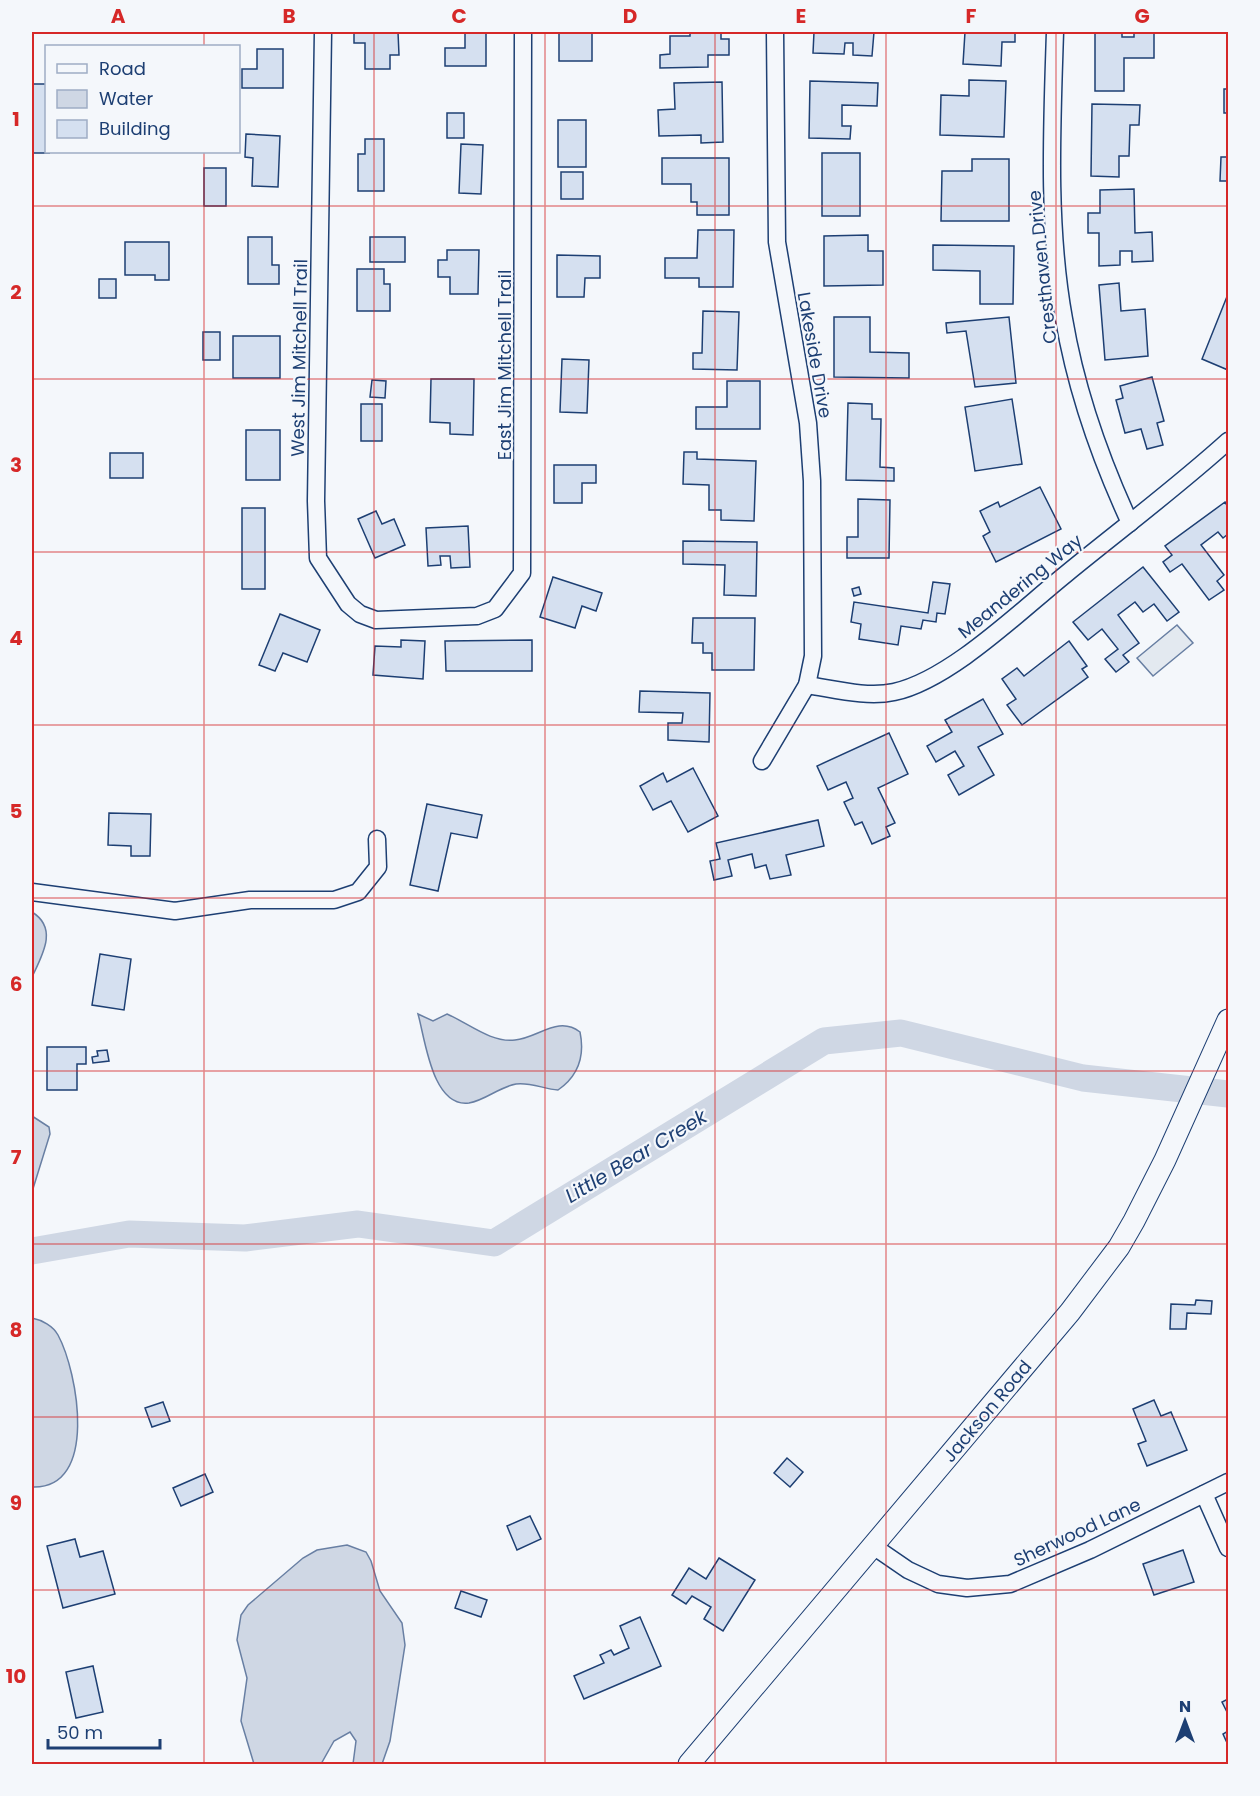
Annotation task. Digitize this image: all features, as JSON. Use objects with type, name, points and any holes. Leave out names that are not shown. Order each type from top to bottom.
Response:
[{"type":"main road","name":"Jackson Road","points":[[689,1764],[1070,1312],[1119,1247],[1179,1128],[1228,1020]]},
{"type":"street","name":"West Jim Mitchell Trail","points":[[322,32],[316,501],[318,558],[341,594],[360,614],[376,620],[416,620]]},
{"type":"street","name":"East Jim Mitchell Trail","points":[[416,620],[477,616],[495,609],[522,573],[524,32]]},
{"type":"street","name":"Lakeside Drive","points":[[762,760],[807,685],[813,656],[812,481],[806,413],[777,242],[774,32]]},
{"type":"street","name":"Cresthaven Drive","points":[[1055,32],[1052,165],[1063,317],[1072,363],[1102,462],[1130,523]]},
{"type":"street","name":"Meandering Way","points":[[807,685],[868,694],[893,693],[946,670],[1173,491],[1228,441]]},
{"type":"street","points":[[32,892],[176,911],[250,900],[334,900],[358,892],[378,867],[377,839]]},
{"type":"street","name":"Sherwood Lane","points":[[873,1546],[908,1570],[938,1584],[985,1588],[1010,1584],[1042,1572],[1228,1482]]},
{"type":"street","points":[[1204,1494],[1228,1548]]},
{"type":"shaded area","points":[[1177,625],[1193,643],[1153,676],[1137,658]]},
{"type":"water","points":[[32,912],[45,926],[46,942],[32,977]]},
{"type":"water","points":[[418,1014],[433,1021],[447,1014],[488,1035],[506,1040],[523,1038],[556,1027],[572,1027],[580,1032],[581,1057],[571,1078],[558,1090],[516,1084],[469,1103],[456,1102],[446,1095],[438,1083],[427,1054]]},
{"type":"water","points":[[32,1116],[49,1127],[50,1134],[32,1192]]},
{"type":"water","points":[[32,1318],[43,1322],[58,1335],[72,1375],[78,1426],[75,1450],[67,1470],[53,1483],[32,1487]]},
{"type":"water","points":[[347,1545],[366,1552],[380,1591],[402,1623],[405,1645],[390,1741],[382,1764],[353,1764],[356,1741],[350,1732],[334,1741],[321,1764],[254,1764],[241,1721],[247,1678],[237,1640],[241,1615],[248,1605],[303,1558],[317,1550]]},
{"type":"building","points":[[354,32],[398,32],[399,55],[390,55],[390,69],[365,69],[365,43],[354,43]]},
{"type":"building","points":[[465,32],[486,32],[486,66],[445,66],[445,48],[465,48]]},
{"type":"building","points":[[559,32],[592,32],[592,61],[559,61]]},
{"type":"building","points":[[690,32],[721,32],[721,39],[729,39],[729,55],[708,55],[708,67],[660,68],[660,55],[670,54],[670,36],[690,36]]},
{"type":"building","points":[[814,32],[874,32],[872,56],[853,55],[853,43],[845,43],[844,54],[813,53]]},
{"type":"building","points":[[965,32],[1015,32],[1015,42],[1002,42],[1001,66],[963,64]]},
{"type":"building","points":[[1095,32],[1122,32],[1122,37],[1134,37],[1134,32],[1154,32],[1154,58],[1124,58],[1124,91],[1095,91]]},
{"type":"building","points":[[257,49],[283,49],[283,88],[242,88],[242,69],[257,69]]},
{"type":"building","points":[[969,80],[1006,81],[1004,137],[940,135],[941,95],[969,96]]},
{"type":"building","points":[[810,81],[878,83],[877,106],[842,105],[842,126],[851,126],[850,139],[809,138]]},
{"type":"building","points":[[722,82],[723,142],[701,143],[701,135],[659,136],[658,110],[675,109],[674,83]]},
{"type":"building","points":[[32,84],[45,84],[45,153],[32,153]]},
{"type":"building","points":[[1224,89],[1228,89],[1228,113],[1224,113]]},
{"type":"building","points":[[1092,104],[1140,105],[1139,125],[1130,125],[1129,156],[1119,156],[1119,177],[1091,176]]},
{"type":"building","points":[[447,113],[464,113],[464,138],[447,138]]},
{"type":"building","points":[[558,120],[586,120],[586,167],[558,167]]},
{"type":"building","points":[[246,134],[280,136],[278,187],[252,186],[253,158],[245,157]]},
{"type":"building","points":[[365,139],[384,139],[384,191],[358,191],[358,154],[365,154]]},
{"type":"building","points":[[461,144],[483,145],[481,194],[459,193]]},
{"type":"building","points":[[822,153],[860,153],[860,216],[822,216]]},
{"type":"building","points":[[1221,157],[1228,157],[1228,181],[1220,181]]},
{"type":"building","points":[[662,158],[729,158],[729,215],[697,215],[697,202],[691,202],[691,184],[662,184]]},
{"type":"building","points":[[972,159],[1009,159],[1009,221],[941,221],[942,171],[972,171]]},
{"type":"building","points":[[204,168],[226,168],[226,206],[204,206]]},
{"type":"building","points":[[561,172],[583,172],[583,199],[561,199]]},
{"type":"building","points":[[1134,189],[1135,233],[1152,232],[1153,261],[1132,262],[1132,251],[1120,251],[1120,265],[1099,266],[1099,233],[1088,233],[1088,213],[1100,213],[1100,190]]},
{"type":"building","points":[[698,230],[734,230],[733,287],[699,287],[699,278],[665,278],[665,258],[697,258]]},
{"type":"building","points":[[868,235],[868,251],[883,251],[883,285],[824,286],[824,236]]},
{"type":"building","points":[[248,237],[272,237],[272,265],[279,265],[279,284],[248,284]]},
{"type":"building","points":[[370,237],[405,237],[405,262],[370,262]]},
{"type":"building","points":[[125,242],[169,242],[169,280],[155,280],[155,275],[125,275]]},
{"type":"building","points":[[933,245],[1014,246],[1013,304],[980,304],[980,271],[933,270]]},
{"type":"building","points":[[447,250],[479,250],[478,294],[450,294],[450,277],[438,277],[438,260],[447,260]]},
{"type":"building","points":[[557,255],[600,256],[600,278],[585,278],[584,297],[557,297]]},
{"type":"building","points":[[357,269],[384,269],[384,284],[390,284],[390,311],[357,311]]},
{"type":"building","points":[[99,279],[116,279],[116,298],[99,298]]},
{"type":"building","points":[[1119,283],[1121,311],[1145,309],[1148,356],[1105,360],[1099,285]]},
{"type":"building","points":[[1228,294],[1228,370],[1202,359]]},
{"type":"building","points":[[703,311],[739,312],[737,370],[693,369],[693,353],[702,353]]},
{"type":"building","points":[[834,317],[870,317],[870,352],[909,353],[909,378],[834,377]]},
{"type":"building","points":[[1009,317],[1016,383],[975,387],[966,331],[947,333],[946,323]]},
{"type":"building","points":[[203,332],[220,332],[220,360],[203,360]]},
{"type":"building","points":[[233,336],[280,336],[280,378],[233,378]]},
{"type":"building","points":[[562,359],[589,360],[587,413],[560,412]]},
{"type":"building","points":[[1152,377],[1164,421],[1157,423],[1163,445],[1147,449],[1141,429],[1125,433],[1116,400],[1123,398],[1120,386]]},
{"type":"building","points":[[431,379],[474,379],[473,435],[450,434],[450,423],[430,422]]},
{"type":"building","points":[[372,380],[386,381],[385,398],[370,397]]},
{"type":"building","points":[[727,381],[760,381],[760,429],[696,429],[696,407],[727,407]]},
{"type":"building","points":[[1012,399],[1022,464],[975,471],[965,407]]},
{"type":"building","points":[[848,403],[872,404],[872,419],[881,419],[880,467],[894,468],[894,481],[846,480]]},
{"type":"building","points":[[361,404],[382,404],[382,441],[361,441]]},
{"type":"building","points":[[246,430],[280,430],[280,480],[246,480]]},
{"type":"building","points":[[684,452],[697,452],[697,459],[756,461],[754,521],[721,520],[721,510],[709,510],[709,485],[683,484]]},
{"type":"building","points":[[110,453],[143,453],[143,478],[110,478]]},
{"type":"building","points":[[554,465],[596,465],[596,483],[582,483],[582,503],[554,503]]},
{"type":"building","points":[[1040,487],[1061,529],[996,562],[983,536],[990,532],[980,511],[998,502],[1000,507]]},
{"type":"building","points":[[858,499],[890,500],[889,558],[847,558],[847,537],[858,537]]},
{"type":"building","points":[[1225,502],[1228,507],[1228,534],[1223,538],[1218,532],[1201,545],[1224,575],[1217,581],[1224,590],[1209,600],[1182,564],[1170,572],[1163,562],[1172,555],[1165,546]]},
{"type":"building","points":[[242,508],[265,508],[265,589],[242,589]]},
{"type":"building","points":[[376,511],[382,524],[394,519],[405,545],[375,558],[358,519]]},
{"type":"building","points":[[468,526],[470,567],[451,568],[450,556],[440,556],[441,565],[428,566],[426,528]]},
{"type":"building","points":[[683,541],[757,542],[756,596],[724,595],[725,565],[683,564]]},
{"type":"building","points":[[1143,567],[1179,612],[1167,621],[1154,604],[1143,612],[1135,602],[1118,615],[1139,643],[1123,655],[1129,662],[1116,672],[1105,659],[1118,649],[1102,629],[1088,640],[1073,622]]},
{"type":"building","points":[[553,577],[602,593],[596,611],[582,606],[575,628],[540,617]]},
{"type":"building","points":[[933,582],[950,584],[945,614],[937,613],[936,622],[923,620],[921,629],[901,626],[898,645],[859,639],[861,624],[851,622],[854,602],[928,613]]},
{"type":"building","points":[[859,587],[861,594],[854,596],[852,589]]},
{"type":"building","points":[[280,614],[320,630],[307,662],[283,653],[275,671],[259,665]]},
{"type":"building","points":[[693,618],[755,618],[754,670],[712,670],[712,653],[703,653],[703,643],[692,643]]},
{"type":"building","points":[[401,640],[425,641],[423,679],[373,675],[375,646],[401,647]]},
{"type":"building","points":[[532,640],[532,671],[446,671],[445,641]]},
{"type":"building","points":[[1069,641],[1087,666],[1082,669],[1088,677],[1022,725],[1007,705],[1016,699],[1002,679],[1017,668],[1024,676]]},
{"type":"building","points":[[640,691],[710,693],[709,742],[668,740],[668,723],[682,723],[683,713],[639,712]]},
{"type":"building","points":[[983,699],[1003,734],[978,747],[994,775],[959,795],[948,775],[964,766],[955,751],[936,762],[927,746],[952,732],[945,720]]},
{"type":"building","points":[[889,733],[908,774],[878,788],[895,823],[886,827],[890,836],[872,844],[862,822],[855,825],[844,802],[853,798],[846,782],[828,790],[817,766]]},
{"type":"building","points":[[693,768],[718,816],[688,832],[671,801],[653,810],[640,786],[663,773],[667,782]]},
{"type":"building","points":[[427,804],[482,815],[477,838],[451,833],[438,891],[410,885]]},
{"type":"building","points":[[109,813],[151,814],[150,856],[131,856],[131,846],[108,845]]},
{"type":"building","points":[[818,820],[824,846],[786,855],[791,875],[770,879],[766,865],[755,868],[752,854],[728,860],[732,876],[714,880],[710,861],[720,859],[716,843]]},
{"type":"building","points":[[100,954],[131,959],[124,1010],[92,1005]]},
{"type":"building","points":[[47,1047],[86,1047],[86,1064],[77,1064],[77,1090],[47,1090]]},
{"type":"building","points":[[107,1050],[109,1061],[93,1063],[92,1057],[98,1056],[97,1051]]},
{"type":"building","points":[[1196,1300],[1212,1301],[1211,1314],[1187,1313],[1186,1329],[1170,1329],[1171,1304],[1195,1305]]},
{"type":"building","points":[[1154,1400],[1161,1416],[1171,1412],[1187,1450],[1147,1466],[1138,1444],[1146,1441],[1133,1409]]},
{"type":"building","points":[[163,1402],[170,1421],[152,1427],[145,1408]]},
{"type":"building","points":[[787,1458],[803,1472],[790,1487],[774,1473]]},
{"type":"building","points":[[205,1474],[213,1492],[181,1506],[173,1488]]},
{"type":"building","points":[[530,1516],[541,1539],[517,1550],[507,1526]]},
{"type":"building","points":[[75,1539],[80,1557],[103,1551],[115,1594],[63,1608],[47,1546]]},
{"type":"building","points":[[1183,1550],[1194,1582],[1154,1595],[1143,1564]]},
{"type":"building","points":[[719,1558],[755,1580],[723,1631],[704,1619],[711,1607],[692,1596],[686,1604],[672,1595],[689,1568],[706,1579]]},
{"type":"building","points":[[461,1591],[487,1600],[481,1617],[455,1608]]},
{"type":"building","points":[[640,1617],[661,1666],[584,1699],[574,1676],[604,1663],[600,1655],[611,1650],[614,1655],[629,1648],[620,1626]]},
{"type":"building","points":[[93,1666],[103,1712],[76,1718],[66,1672]]},
{"type":"building","points":[[1228,1699],[1228,1714],[1222,1702]]},
{"type":"building","points":[[1228,1731],[1228,1745],[1223,1734]]},
{"type":"waterway","name":"Little Bear Creek","points":[[32,1251],[129,1234],[245,1238],[358,1224],[494,1243],[824,1041],[901,1033],[1083,1078],[1228,1094]]}]
